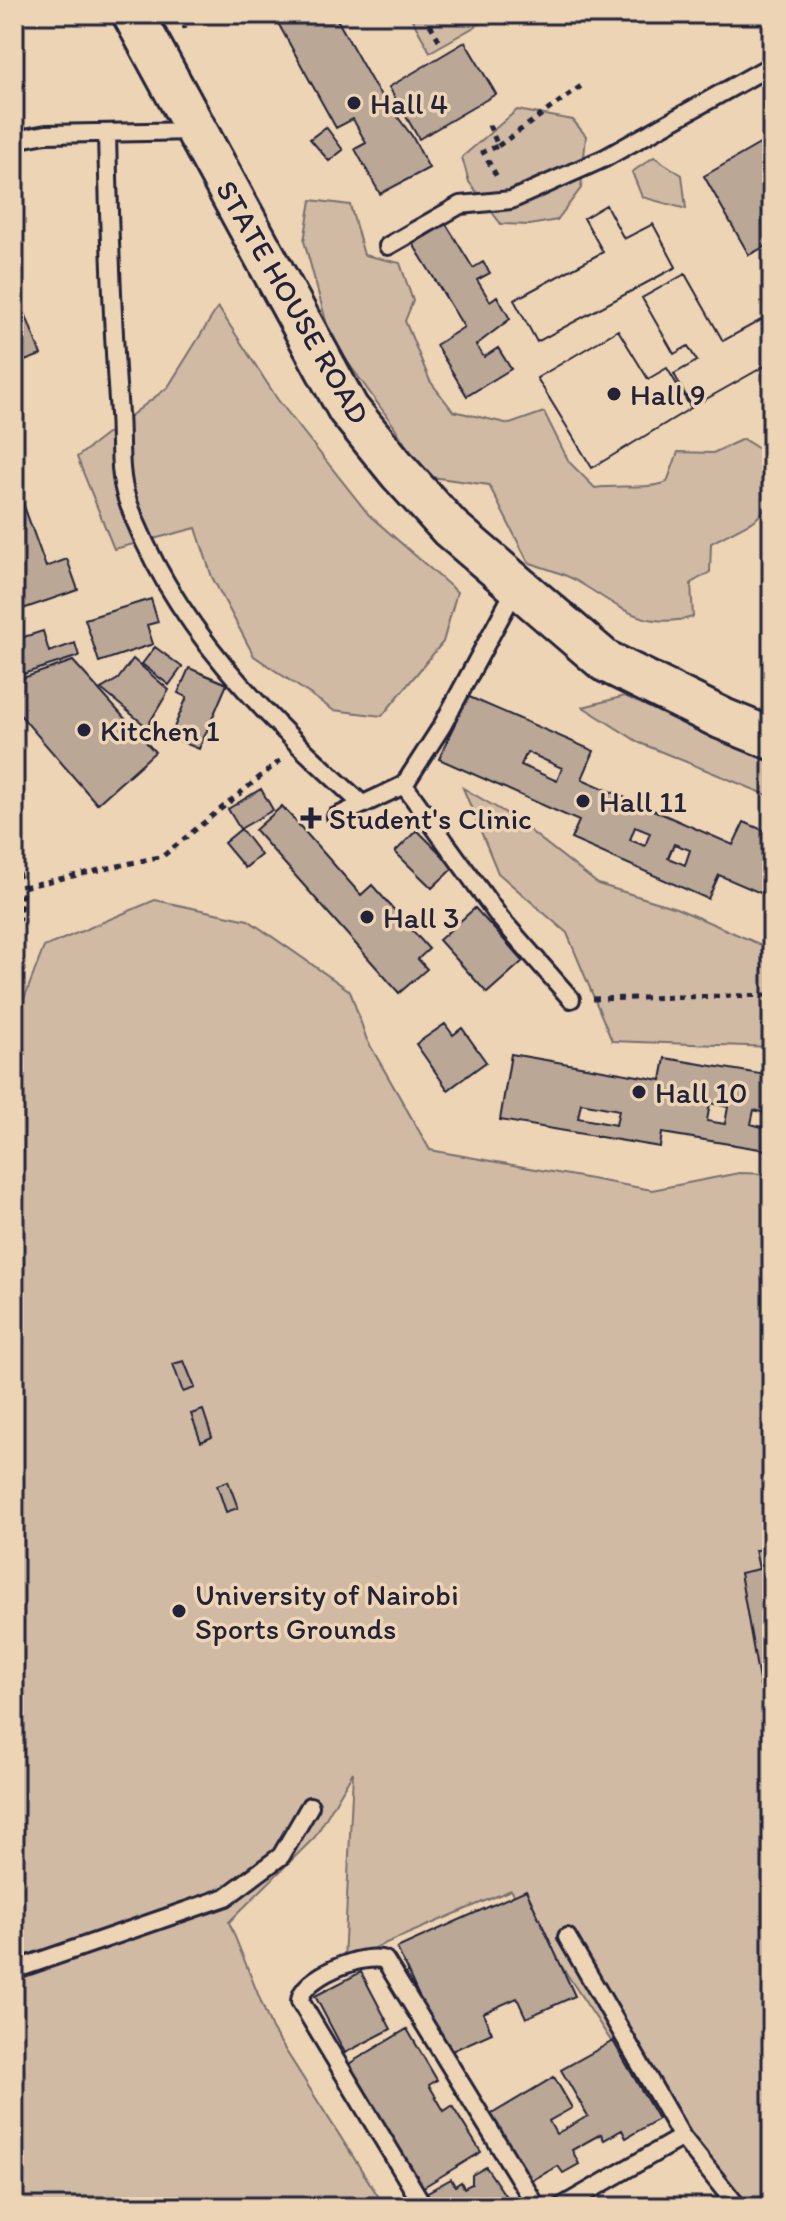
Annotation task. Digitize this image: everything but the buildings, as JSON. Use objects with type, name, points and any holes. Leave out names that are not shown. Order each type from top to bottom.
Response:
[{"type":"street","name":"STATE HOUSE ROAD","points":[[133,14],[348,409],[450,528],[605,661],[723,719],[772,739]]},
{"type":"lane","points":[[388,246],[460,205],[511,200],[605,158],[772,65]]},
{"type":"lane","points":[[14,140],[46,134],[196,131]]},
{"type":"lane","points":[[107,134],[113,322],[125,496],[157,568],[204,643],[252,702],[362,804]]},
{"type":"lane","points":[[336,817],[404,785],[442,726],[517,586]]},
{"type":"lane","points":[[404,785],[500,918],[571,999]]},
{"type":"lane","points":[[14,1970],[226,1897],[281,1856],[310,1806]]},
{"type":"lane","points":[[567,1937],[682,2137],[738,2207]]},
{"type":"lane","points":[[424,2207],[300,2001],[307,1983],[364,1957],[385,1960],[537,2207]]},
{"type":"lane","points":[[561,2207],[682,2137]]},
{"type":"path","points":[[424,14],[442,45]]},
{"type":"path","points":[[511,200],[483,152],[498,146],[584,84]]},
{"type":"path","points":[[489,125],[498,146]]},
{"type":"path","points":[[23,887],[163,856],[299,747]]},
{"type":"path","points":[[14,861],[23,887],[14,958]]},
{"type":"path","points":[[571,999],[772,995]]},
{"type":"shaded area","points":[[409,14],[489,14],[490,18],[430,52]]},
{"type":"shaded area","points":[[517,110],[573,120],[586,136],[581,188],[557,220],[530,225],[501,224],[469,182],[462,157]]},
{"type":"shaded area","points":[[654,157],[682,175],[686,209],[642,197],[632,172]]},
{"type":"shaded area","points":[[311,200],[350,205],[364,255],[400,263],[413,301],[405,321],[430,381],[453,411],[510,424],[544,412],[569,462],[595,488],[651,486],[667,482],[678,452],[713,453],[743,439],[772,457],[772,502],[755,520],[711,543],[710,572],[691,583],[693,617],[675,620],[644,618],[617,606],[570,577],[528,562],[489,485],[424,476],[394,426],[331,339],[304,241]]},
{"type":"shaded area","points":[[218,307],[278,400],[369,515],[457,592],[443,642],[382,716],[333,710],[254,656],[212,577],[196,528],[114,549],[77,457],[168,387]]},
{"type":"shaded area","points":[[625,696],[772,761],[772,797],[640,743],[583,707]]},
{"type":"shaded area","points":[[463,788],[511,816],[598,884],[676,908],[759,944],[772,944],[772,1047],[612,1041],[567,933],[498,873]]},
{"type":"shaded area","points":[[155,900],[248,920],[350,991],[367,1040],[430,1150],[652,1190],[739,1173],[772,1174],[772,2207],[759,2207],[700,2175],[511,1890],[344,1961],[353,1772],[315,1837],[229,1922],[272,2029],[385,2207],[14,2207],[14,1151],[24,1152],[14,1147],[14,1025],[44,947]]},
{"type":"place","name":"Hall 4","points":[[354,103]]},
{"type":"place","name":"Hall 9","points":[[614,394]]},
{"type":"place","name":"Kitchen 1","points":[[84,730]]},
{"type":"place","name":"Hall 11","points":[[583,801]]},
{"type":"place","name":"Student's Clinic","points":[[311,818]]},
{"type":"place","name":"Hall 3","points":[[367,917]]},
{"type":"place","name":"Hall 10","points":[[639,1092]]},
{"type":"place","name":"University of Nairobi Sports Grounds","points":[[179,1611]]}]
